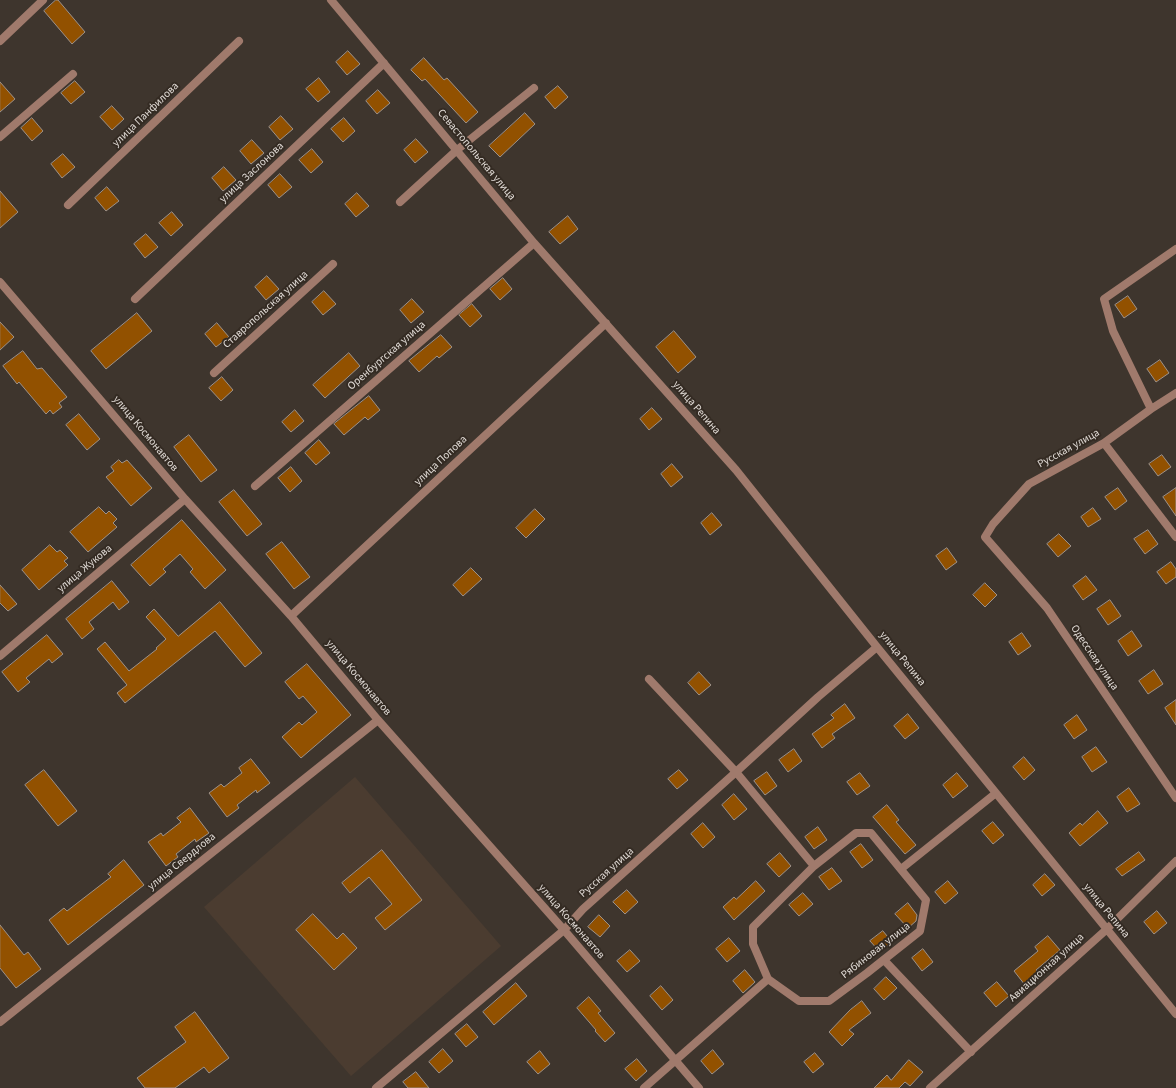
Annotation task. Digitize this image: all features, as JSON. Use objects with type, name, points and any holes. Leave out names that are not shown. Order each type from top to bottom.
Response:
[{"type":"street","points":[[0,41],[43,0]]},
{"type":"street","name":"Севастопольская улица","points":[[331,0],[534,243],[606,322]]},
{"type":"street","name":"улица Панфилова","points":[[68,205],[239,41]]},
{"type":"street","name":"улица Заслонова","points":[[135,299],[384,63]]},
{"type":"street","points":[[0,137],[73,74]]},
{"type":"street","points":[[400,202],[457,150],[534,88]]},
{"type":"street","name":"Оренбургская улица","points":[[255,486],[534,243]]},
{"type":"street","points":[[1151,409],[1113,331],[1104,299],[1176,249]]},
{"type":"street","name":"Ставропольская улица","points":[[214,373],[333,264]]},
{"type":"street","name":"улица Космонавтов","points":[[0,282],[185,499],[291,616],[378,720],[564,930],[700,1088]]},
{"type":"street","name":"улица Попова","points":[[291,616],[606,322]]},
{"type":"street","name":"улица Репина","points":[[606,322],[736,470],[877,647],[1176,1014]]},
{"type":"street","name":"Русская улица","points":[[985,537],[993,524],[1029,484],[1104,443],[1176,393]]},
{"type":"street","points":[[1104,443],[1176,536]]},
{"type":"street","name":"улица Жукова","points":[[2,651],[185,499]]},
{"type":"street","name":"Одесская улица","points":[[985,537],[1047,608],[1176,798]]},
{"type":"street","name":"Русская улица","points":[[376,1088],[564,930],[583,909],[818,697],[877,647]]},
{"type":"street","points":[[644,1088],[768,978],[753,944],[753,927],[814,866],[736,772],[649,679]]},
{"type":"street","name":"улица Свердлова","points":[[0,1022],[378,720]]},
{"type":"street","points":[[901,869],[996,793]]},
{"type":"street","name":"Рябиновая улица","points":[[768,978],[799,1001],[829,1001],[920,932],[926,900],[871,833],[856,833],[814,866]]},
{"type":"street","name":"Авиационная улица","points":[[930,1088],[1107,929],[1176,861]]},
{"type":"street","points":[[884,960],[971,1052]]},
{"type":"shaded area","points":[[355,777],[501,946],[351,1076],[204,907]]},
{"type":"building","points":[[56,0],[58,0],[85,32],[72,44],[44,11]]},
{"type":"building","points":[[348,51],[360,64],[347,75],[336,62]]},
{"type":"building","points":[[424,58],[444,80],[447,78],[478,112],[466,123],[425,79],[422,81],[411,70]]},
{"type":"building","points":[[319,78],[330,92],[318,102],[306,89]]},
{"type":"building","points":[[75,81],[85,92],[71,104],[61,93]]},
{"type":"building","points":[[0,82],[15,99],[0,112]]},
{"type":"building","points":[[558,86],[568,97],[555,109],[545,97]]},
{"type":"building","points":[[378,90],[390,103],[377,114],[366,101]]},
{"type":"building","points":[[112,106],[124,119],[112,130],[100,117]]},
{"type":"building","points":[[525,113],[535,124],[500,157],[489,146]]},
{"type":"building","points":[[281,116],[293,129],[280,140],[269,127]]},
{"type":"building","points":[[32,118],[43,131],[32,141],[21,128]]},
{"type":"building","points":[[344,118],[355,131],[343,142],[331,129]]},
{"type":"building","points":[[416,139],[428,152],[415,163],[404,150]]},
{"type":"building","points":[[252,140],[264,153],[251,164],[240,151]]},
{"type":"building","points":[[312,149],[323,162],[311,173],[299,160]]},
{"type":"building","points":[[63,154],[75,167],[62,178],[51,164]]},
{"type":"building","points":[[224,167],[236,180],[223,191],[212,178]]},
{"type":"building","points":[[280,174],[292,187],[279,198],[268,185]]},
{"type":"building","points":[[107,187],[119,201],[106,211],[95,198]]},
{"type":"building","points":[[0,191],[18,212],[0,228]]},
{"type":"building","points":[[357,193],[369,206],[356,217],[345,204]]},
{"type":"building","points":[[172,212],[183,225],[171,236],[159,223]]},
{"type":"building","points":[[568,216],[578,229],[560,244],[549,232]]},
{"type":"building","points":[[146,234],[158,247],[145,258],[134,244]]},
{"type":"building","points":[[267,276],[279,289],[266,300],[255,287]]},
{"type":"building","points":[[503,278],[512,289],[500,300],[490,289]]},
{"type":"building","points":[[324,291],[336,304],[323,315],[312,302]]},
{"type":"building","points":[[1128,296],[1137,309],[1124,318],[1115,305]]},
{"type":"building","points":[[412,299],[424,312],[411,323],[400,310]]},
{"type":"building","points":[[472,304],[482,316],[470,327],[459,315]]},
{"type":"building","points":[[137,313],[152,331],[106,369],[91,351]]},
{"type":"building","points":[[0,322],[14,337],[0,350]]},
{"type":"building","points":[[217,323],[229,337],[216,347],[205,334]]},
{"type":"building","points":[[674,331],[696,357],[678,373],[656,347]]},
{"type":"building","points":[[441,335],[452,347],[439,358],[437,356],[419,372],[409,361]]},
{"type":"building","points":[[23,351],[37,369],[42,368],[67,397],[59,403],[62,407],[53,414],[50,410],[46,414],[19,382],[17,384],[3,366]]},
{"type":"building","points":[[349,353],[360,366],[325,398],[313,385]]},
{"type":"building","points":[[1160,360],[1169,373],[1156,382],[1147,369]]},
{"type":"building","points":[[222,377],[233,390],[221,401],[209,388]]},
{"type":"building","points":[[369,396],[380,410],[368,420],[365,417],[344,435],[334,424]]},
{"type":"building","points":[[652,408],[662,419],[649,430],[640,419]]},
{"type":"building","points":[[295,410],[304,421],[291,432],[282,422]]},
{"type":"building","points":[[79,414],[100,439],[87,450],[66,425]]},
{"type":"building","points":[[189,435],[217,470],[201,482],[174,447]]},
{"type":"building","points":[[319,440],[330,453],[316,465],[305,453]]},
{"type":"building","points":[[1162,455],[1171,467],[1158,476],[1149,464]]},
{"type":"building","points":[[119,460],[122,463],[127,460],[152,488],[131,506],[106,477],[114,471],[111,467]]},
{"type":"building","points":[[672,464],[683,477],[671,487],[661,474]]},
{"type":"building","points":[[291,467],[302,481],[290,492],[278,478]]},
{"type":"building","points":[[1118,488],[1127,501],[1115,510],[1105,497]]},
{"type":"building","points":[[1176,488],[1176,516],[1163,497]]},
{"type":"building","points":[[234,490],[262,524],[247,536],[219,502]]},
{"type":"building","points":[[99,507],[106,514],[109,511],[117,519],[113,523],[117,527],[88,552],[70,532]]},
{"type":"building","points":[[1093,508],[1101,519],[1088,527],[1081,517]]},
{"type":"building","points":[[535,509],[545,519],[526,538],[516,528]]},
{"type":"building","points":[[712,513],[722,525],[710,535],[701,523]]},
{"type":"building","points":[[182,520],[226,570],[205,589],[190,572],[193,569],[180,554],[163,569],[166,572],[150,586],[131,565]]},
{"type":"building","points":[[1148,530],[1158,544],[1145,554],[1134,539]]},
{"type":"building","points":[[1059,534],[1071,546],[1058,557],[1047,544]]},
{"type":"building","points":[[282,542],[310,577],[294,589],[266,554]]},
{"type":"building","points":[[50,545],[57,552],[60,550],[68,558],[64,561],[68,565],[39,590],[22,570]]},
{"type":"building","points":[[947,548],[957,562],[946,570],[936,556]]},
{"type":"building","points":[[1171,562],[1176,569],[1176,577],[1166,584],[1157,572]]},
{"type":"building","points":[[471,568],[482,579],[463,596],[453,585]]},
{"type":"building","points":[[1086,576],[1097,590],[1083,600],[1073,586]]},
{"type":"building","points":[[112,581],[129,602],[119,610],[113,602],[89,622],[94,629],[82,639],[66,619]]},
{"type":"building","points":[[985,583],[997,595],[985,607],[973,595]]},
{"type":"building","points":[[0,585],[17,604],[8,611],[0,603]]},
{"type":"building","points":[[1110,600],[1121,616],[1108,625],[1097,609]]},
{"type":"building","points":[[220,602],[262,653],[245,667],[215,631],[125,703],[117,693],[127,685],[97,649],[105,642],[129,671],[157,649],[156,648],[166,639],[146,617],[154,609],[178,636]]},
{"type":"building","points":[[1132,631],[1142,646],[1128,656],[1118,641]]},
{"type":"building","points":[[1022,633],[1031,646],[1018,655],[1009,642]]},
{"type":"building","points":[[47,635],[63,654],[52,663],[49,659],[26,678],[30,682],[18,692],[2,672]]},
{"type":"building","points":[[307,664],[351,715],[301,758],[282,737],[299,722],[302,725],[317,712],[303,696],[299,699],[285,682]]},
{"type":"building","points":[[1154,670],[1163,684],[1148,694],[1139,681]]},
{"type":"building","points":[[699,672],[711,685],[699,695],[688,683]]},
{"type":"building","points":[[1176,700],[1176,725],[1165,708]]},
{"type":"building","points":[[845,704],[855,718],[832,734],[835,738],[822,748],[812,734],[834,718],[831,715]]},
{"type":"building","points":[[908,714],[919,728],[905,739],[894,726]]},
{"type":"building","points":[[1077,715],[1087,730],[1074,739],[1064,725]]},
{"type":"building","points":[[1096,747],[1107,762],[1092,772],[1082,757]]},
{"type":"building","points":[[794,749],[802,761],[788,772],[779,760]]},
{"type":"building","points":[[1024,757],[1035,770],[1024,780],[1013,767]]},
{"type":"building","points":[[251,759],[270,783],[257,793],[256,790],[237,805],[239,808],[227,817],[209,793],[221,784],[224,787],[242,773],[239,768]]},
{"type":"building","points":[[44,770],[77,811],[58,826],[25,785]]},
{"type":"building","points":[[679,770],[688,780],[677,789],[668,779]]},
{"type":"building","points":[[767,772],[777,786],[765,795],[754,781]]},
{"type":"building","points":[[860,773],[870,786],[857,795],[847,782]]},
{"type":"building","points":[[957,773],[968,786],[953,798],[943,785]]},
{"type":"building","points":[[1129,788],[1140,804],[1127,812],[1117,797]]},
{"type":"building","points":[[734,794],[747,809],[734,820],[722,805]]},
{"type":"building","points":[[887,805],[899,820],[896,822],[916,845],[905,854],[873,817]]},
{"type":"building","points":[[190,808],[209,833],[196,842],[195,839],[176,854],[178,857],[166,866],[148,842],[161,833],[163,836],[181,822],[177,818]]},
{"type":"building","points":[[1098,811],[1108,823],[1080,846],[1069,833],[1080,823],[1082,825]]},
{"type":"building","points":[[993,822],[1004,835],[993,844],[982,831]]},
{"type":"building","points":[[703,823],[715,837],[703,848],[691,834]]},
{"type":"building","points":[[818,827],[827,840],[814,849],[805,837]]},
{"type":"building","points":[[861,844],[873,860],[862,868],[850,852]]},
{"type":"building","points":[[382,850],[422,900],[385,930],[375,918],[392,904],[369,877],[350,893],[342,883]]},
{"type":"building","points":[[1139,852],[1145,860],[1122,876],[1116,869]]},
{"type":"building","points":[[780,853],[791,866],[779,877],[767,864]]},
{"type":"building","points":[[124,860],[144,885],[68,945],[49,920],[64,908],[67,911],[111,877],[108,874]]},
{"type":"building","points":[[832,868],[842,881],[829,890],[819,877]]},
{"type":"building","points":[[1045,874],[1055,885],[1042,896],[1033,885]]},
{"type":"building","points":[[756,881],[765,891],[734,920],[723,907],[734,897],[736,899]]},
{"type":"building","points":[[948,881],[958,893],[945,904],[935,892]]},
{"type":"building","points":[[627,890],[638,902],[625,914],[613,902]]},
{"type":"building","points":[[803,893],[813,904],[799,916],[789,905]]},
{"type":"building","points":[[908,903],[917,915],[916,921],[908,928],[895,914]]},
{"type":"building","points":[[1157,911],[1167,923],[1154,934],[1144,922]]},
{"type":"building","points":[[313,914],[337,939],[343,933],[357,948],[334,970],[296,930]]},
{"type":"building","points":[[599,915],[610,926],[600,937],[588,927]]},
{"type":"building","points":[[0,925],[24,955],[28,952],[41,969],[16,988],[0,968]]},
{"type":"building","points":[[883,931],[892,942],[880,952],[870,941]]},
{"type":"building","points":[[1048,936],[1060,950],[1036,970],[1039,973],[1025,985],[1014,971],[1038,951],[1035,947]]},
{"type":"building","points":[[729,938],[740,951],[727,962],[716,949]]},
{"type":"building","points":[[923,949],[933,962],[922,971],[912,958]]},
{"type":"building","points":[[630,950],[640,961],[627,972],[617,961]]},
{"type":"building","points":[[745,970],[755,982],[743,993],[733,981]]},
{"type":"building","points":[[886,977],[897,988],[884,1000],[874,989]]},
{"type":"building","points":[[997,982],[1009,996],[996,1007],[984,993]]},
{"type":"building","points":[[516,983],[527,996],[494,1025],[483,1012]]},
{"type":"building","points":[[661,986],[673,1000],[662,1010],[650,996]]},
{"type":"building","points":[[589,997],[601,1011],[598,1013],[615,1033],[605,1042],[577,1008]]},
{"type":"building","points":[[862,1001],[871,1013],[849,1030],[854,1034],[842,1046],[829,1032],[850,1010]]},
{"type":"building","points":[[195,1012],[229,1058],[209,1073],[204,1067],[175,1088],[145,1088],[137,1078],[186,1042],[175,1027]]},
{"type":"building","points":[[467,1024],[478,1037],[466,1047],[455,1034]]},
{"type":"building","points":[[443,1049],[453,1061],[439,1073],[429,1062]]},
{"type":"building","points":[[713,1050],[724,1064],[712,1074],[701,1061]]},
{"type":"building","points":[[540,1051],[550,1064],[538,1074],[527,1062]]},
{"type":"building","points":[[815,1053],[824,1064],[813,1073],[804,1062]]},
{"type":"building","points":[[637,1059],[647,1071],[636,1081],[625,1069]]},
{"type":"building","points":[[909,1060],[923,1072],[910,1086],[905,1082],[899,1088],[874,1088],[887,1075],[891,1080]]},
{"type":"building","points":[[416,1072],[429,1088],[408,1088],[403,1082]]}]
